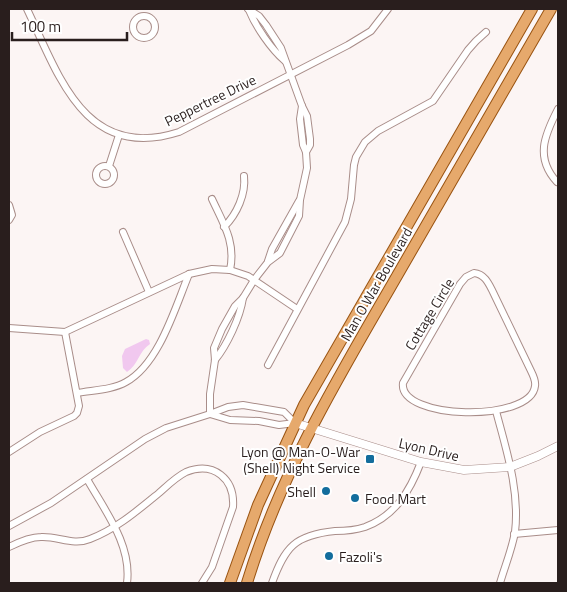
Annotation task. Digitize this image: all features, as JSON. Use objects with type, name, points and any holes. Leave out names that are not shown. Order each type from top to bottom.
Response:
[{"type":"main road","name":"Man O War Boulevard","points":[[230,583],[258,505],[295,423],[532,9]]},
{"type":"main road","name":"Man O War Boulevard","points":[[247,583],[269,518],[311,428],[551,9]]},
{"type":"street","name":"Peppertree Drive","points":[[27,9],[57,70],[78,105],[100,125],[119,135],[152,138],[179,132],[362,38],[379,22],[388,9]]},
{"type":"street","points":[[148,17],[151,9]]},
{"type":"street","points":[[210,414],[210,394],[216,360],[241,310],[243,298],[268,262],[280,253],[291,233],[299,216],[300,200],[307,168],[300,119],[302,106],[291,74],[286,62],[275,53],[253,21],[248,9]]},
{"type":"street","points":[[268,365],[344,222],[351,199],[356,157],[365,142],[378,131],[433,101],[468,50],[486,32]]},
{"type":"street","points":[[557,182],[549,173],[543,156],[548,132],[558,109]]},
{"type":"street","points":[[109,166],[119,135]]},
{"type":"street","points":[[224,227],[233,217],[240,200],[245,186],[244,176]]},
{"type":"street","points":[[212,198],[232,251],[230,270]]},
{"type":"street","points":[[9,205],[12,215],[9,220]]},
{"type":"street","points":[[123,232],[149,292]]},
{"type":"street","points":[[9,328],[65,332],[67,329],[189,274],[212,269],[230,270],[254,280],[297,309]]},
{"type":"street","name":"Cottage Circle","points":[[474,273],[481,275],[487,281],[535,380],[534,390],[528,396],[507,408],[496,411],[472,413],[446,410],[416,402],[403,391],[407,376],[460,284],[466,277],[474,273]]},
{"type":"street","points":[[77,393],[124,383],[149,362],[158,347],[189,274]]},
{"type":"street","points":[[9,452],[40,432],[77,413],[79,406],[65,332]]},
{"type":"street","name":"Lyon Drive","points":[[9,526],[51,503],[152,435],[166,428],[228,407],[243,405],[284,412],[295,423],[420,462],[464,470],[510,467],[558,446]]},
{"type":"street","points":[[496,411],[510,467],[514,495],[514,534],[500,583]]},
{"type":"street","name":"Lyon Drive","points":[[210,414],[230,420],[259,421],[279,426],[295,423]]},
{"type":"street","points":[[272,583],[283,556],[292,545],[302,539],[318,533],[363,528],[378,522],[401,503],[413,483],[420,462]]},
{"type":"street","points":[[9,547],[23,540],[39,537],[74,542],[82,541],[114,527],[187,472],[204,469],[218,473],[229,483],[232,490],[233,507],[212,567],[202,583]]},
{"type":"street","points":[[87,479],[114,527],[126,555],[127,583]]},
{"type":"street","points":[[514,534],[558,530]]},
{"type":"shaded area","points":[[146,339],[149,340],[150,344],[143,350],[134,366],[127,372],[123,368],[122,356],[125,349]]},
{"type":"place","name":"Lyon @ Man-O-War (Shell) Night Service","points":[[370,459]]},
{"type":"place","name":"Shell","points":[[326,491]]},
{"type":"place","name":"Food Mart","points":[[355,498]]},
{"type":"place","name":"Fazoli's","points":[[329,556]]}]
